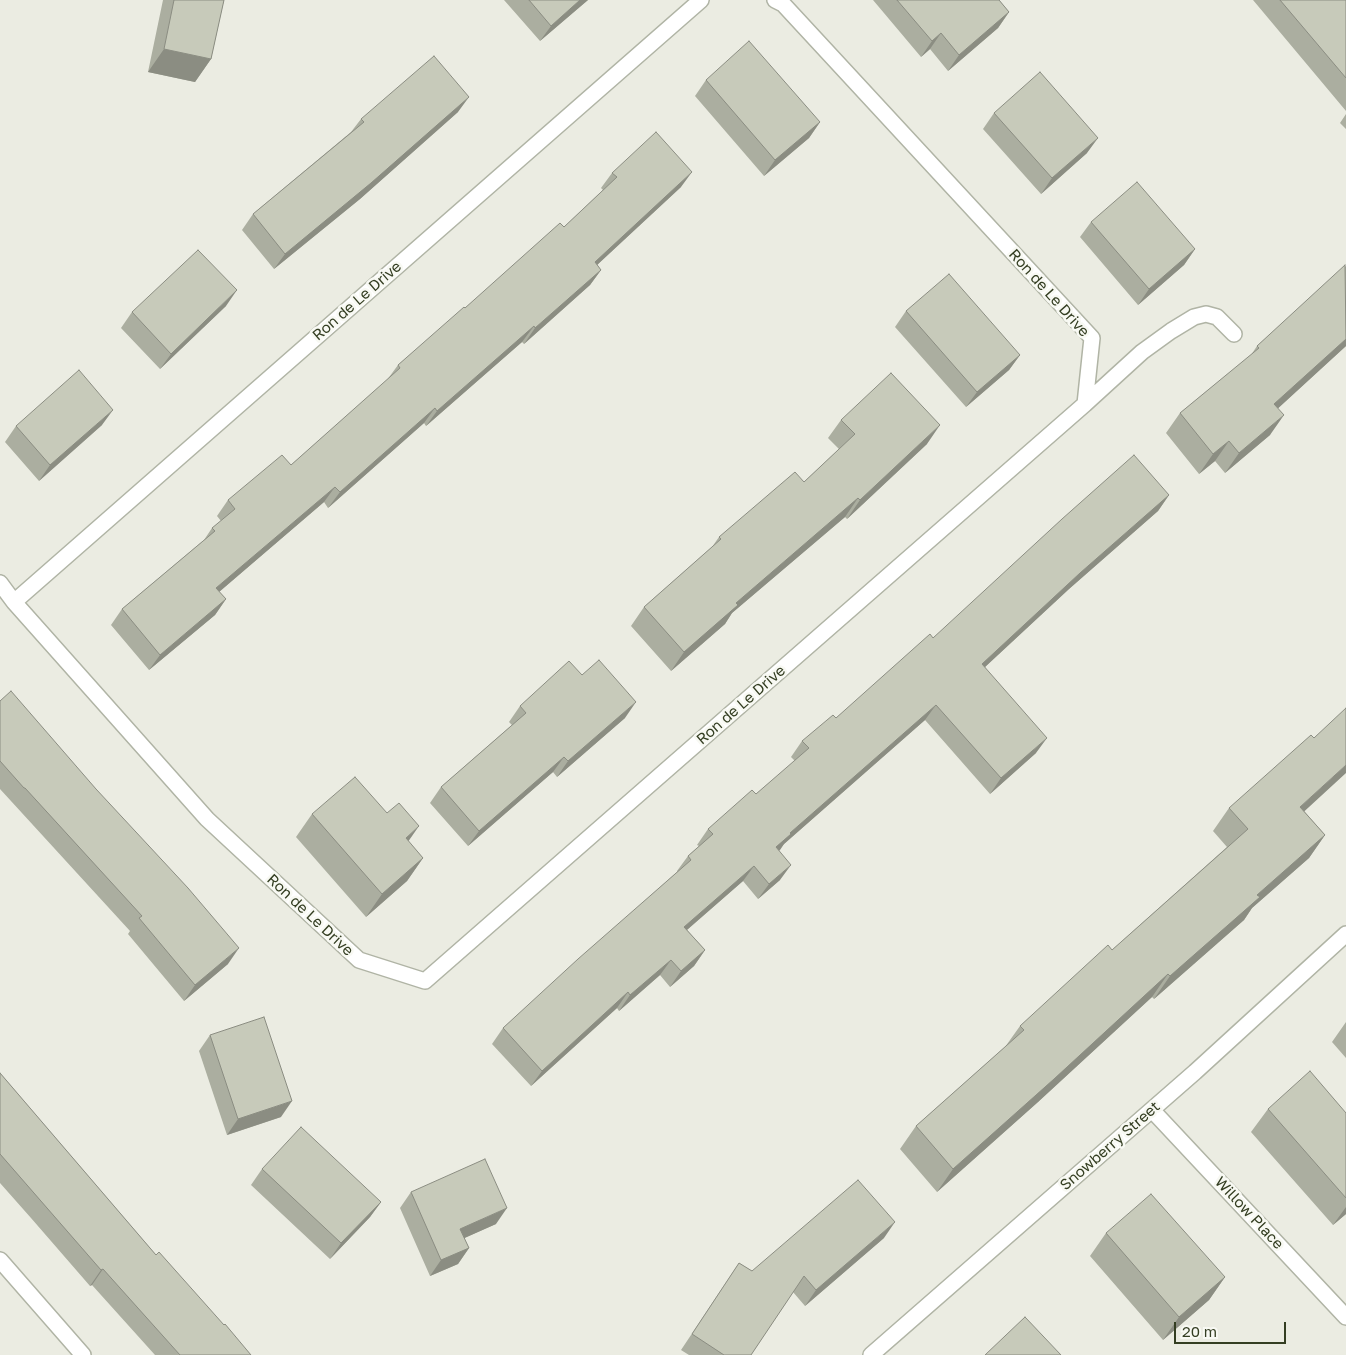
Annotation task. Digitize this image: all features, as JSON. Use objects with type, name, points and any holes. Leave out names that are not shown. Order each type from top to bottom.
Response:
[{"type":"street","name":"Ron de Le Drive","points":[[14,602],[701,0]]},
{"type":"street","name":"Ron de Le Drive","points":[[0,583],[14,602],[207,819],[359,960],[425,981],[1084,404],[1092,338],[783,4],[776,0]]},
{"type":"street","points":[[1084,404],[1142,352],[1194,317],[1206,314],[1217,316],[1234,334]]},
{"type":"street","name":"Snowberry Street","points":[[871,1355],[1152,1110],[1346,934]]},
{"type":"street","name":"Willow Place","points":[[1152,1110],[1346,1317]]},
{"type":"street","points":[[0,1260],[83,1355]]},
{"type":"building","points":[[174,0],[224,0],[211,59],[164,49]]},
{"type":"building","points":[[529,0],[580,0],[551,26]]},
{"type":"building","points":[[897,0],[999,0],[1009,12],[959,55],[941,33],[932,41]]},
{"type":"building","points":[[1280,0],[1346,0],[1346,78]]},
{"type":"building","points":[[749,41],[820,122],[775,160],[706,80]]},
{"type":"building","points":[[434,56],[469,97],[371,183],[285,254],[253,214],[364,122],[361,119]]},
{"type":"building","points":[[1040,72],[1098,138],[1052,178],[994,113]]},
{"type":"building","points":[[656,132],[692,172],[595,262],[601,270],[437,411],[435,408],[340,492],[335,487],[216,588],[226,599],[160,655],[122,609],[215,531],[212,528],[235,509],[228,500],[282,455],[291,465],[400,368],[398,365],[560,223],[564,227],[617,177],[612,173]]},
{"type":"building","points":[[1137,182],[1195,249],[1149,289],[1091,222]]},
{"type":"building","points":[[198,250],[237,290],[171,354],[132,312]]},
{"type":"building","points":[[1345,265],[1346,339],[1274,404],[1284,415],[1239,453],[1229,441],[1213,454],[1180,413],[1259,348],[1257,346]]},
{"type":"building","points":[[949,274],[1020,355],[977,392],[906,311]]},
{"type":"building","points":[[79,370],[113,410],[50,465],[16,426]]},
{"type":"building","points":[[891,373],[940,425],[860,500],[858,498],[736,603],[738,605],[684,652],[644,607],[721,539],[719,537],[795,472],[804,482],[855,434],[841,420]]},
{"type":"building","points":[[1134,455],[1169,495],[1080,573],[982,664],[1047,738],[1001,778],[936,705],[776,847],[791,865],[769,884],[754,866],[684,927],[705,950],[681,971],[671,960],[630,995],[628,992],[542,1071],[503,1028],[691,860],[688,856],[713,834],[708,829],[752,790],[756,794],[809,748],[802,741],[833,715],[836,718],[930,634],[933,638]]},
{"type":"building","points":[[599,660],[636,702],[568,761],[564,757],[479,831],[441,787],[526,713],[520,706],[569,661],[582,675]]},
{"type":"building","points":[[11,691],[96,789],[188,888],[239,948],[195,985],[139,918],[142,916],[0,761],[0,701]]},
{"type":"building","points":[[1346,708],[1346,765],[1300,807],[1325,835],[1257,895],[1260,897],[1170,976],[1168,974],[953,1169],[916,1126],[1024,1030],[1020,1026],[1108,945],[1112,950],[1248,829],[1229,808],[1311,735],[1314,738]]},
{"type":"building","points":[[355,777],[387,813],[399,803],[419,826],[406,838],[423,858],[382,894],[312,814]]},
{"type":"building","points":[[264,1017],[292,1101],[238,1119],[210,1035]]},
{"type":"building","points":[[1310,1071],[1346,1113],[1346,1198],[1268,1109]]},
{"type":"building","points":[[0,1073],[156,1255],[159,1252],[251,1355],[180,1355],[103,1269],[101,1270],[0,1154]]},
{"type":"building","points":[[301,1127],[381,1202],[341,1243],[262,1169]]},
{"type":"building","points":[[485,1159],[507,1208],[460,1229],[469,1248],[441,1260],[411,1192]]},
{"type":"building","points":[[858,1180],[895,1222],[816,1290],[804,1276],[751,1355],[724,1355],[692,1334],[739,1263],[752,1271]]},
{"type":"building","points":[[1151,1194],[1225,1277],[1179,1317],[1106,1233]]},
{"type":"building","points":[[1025,1317],[1061,1355],[985,1355]]}]
